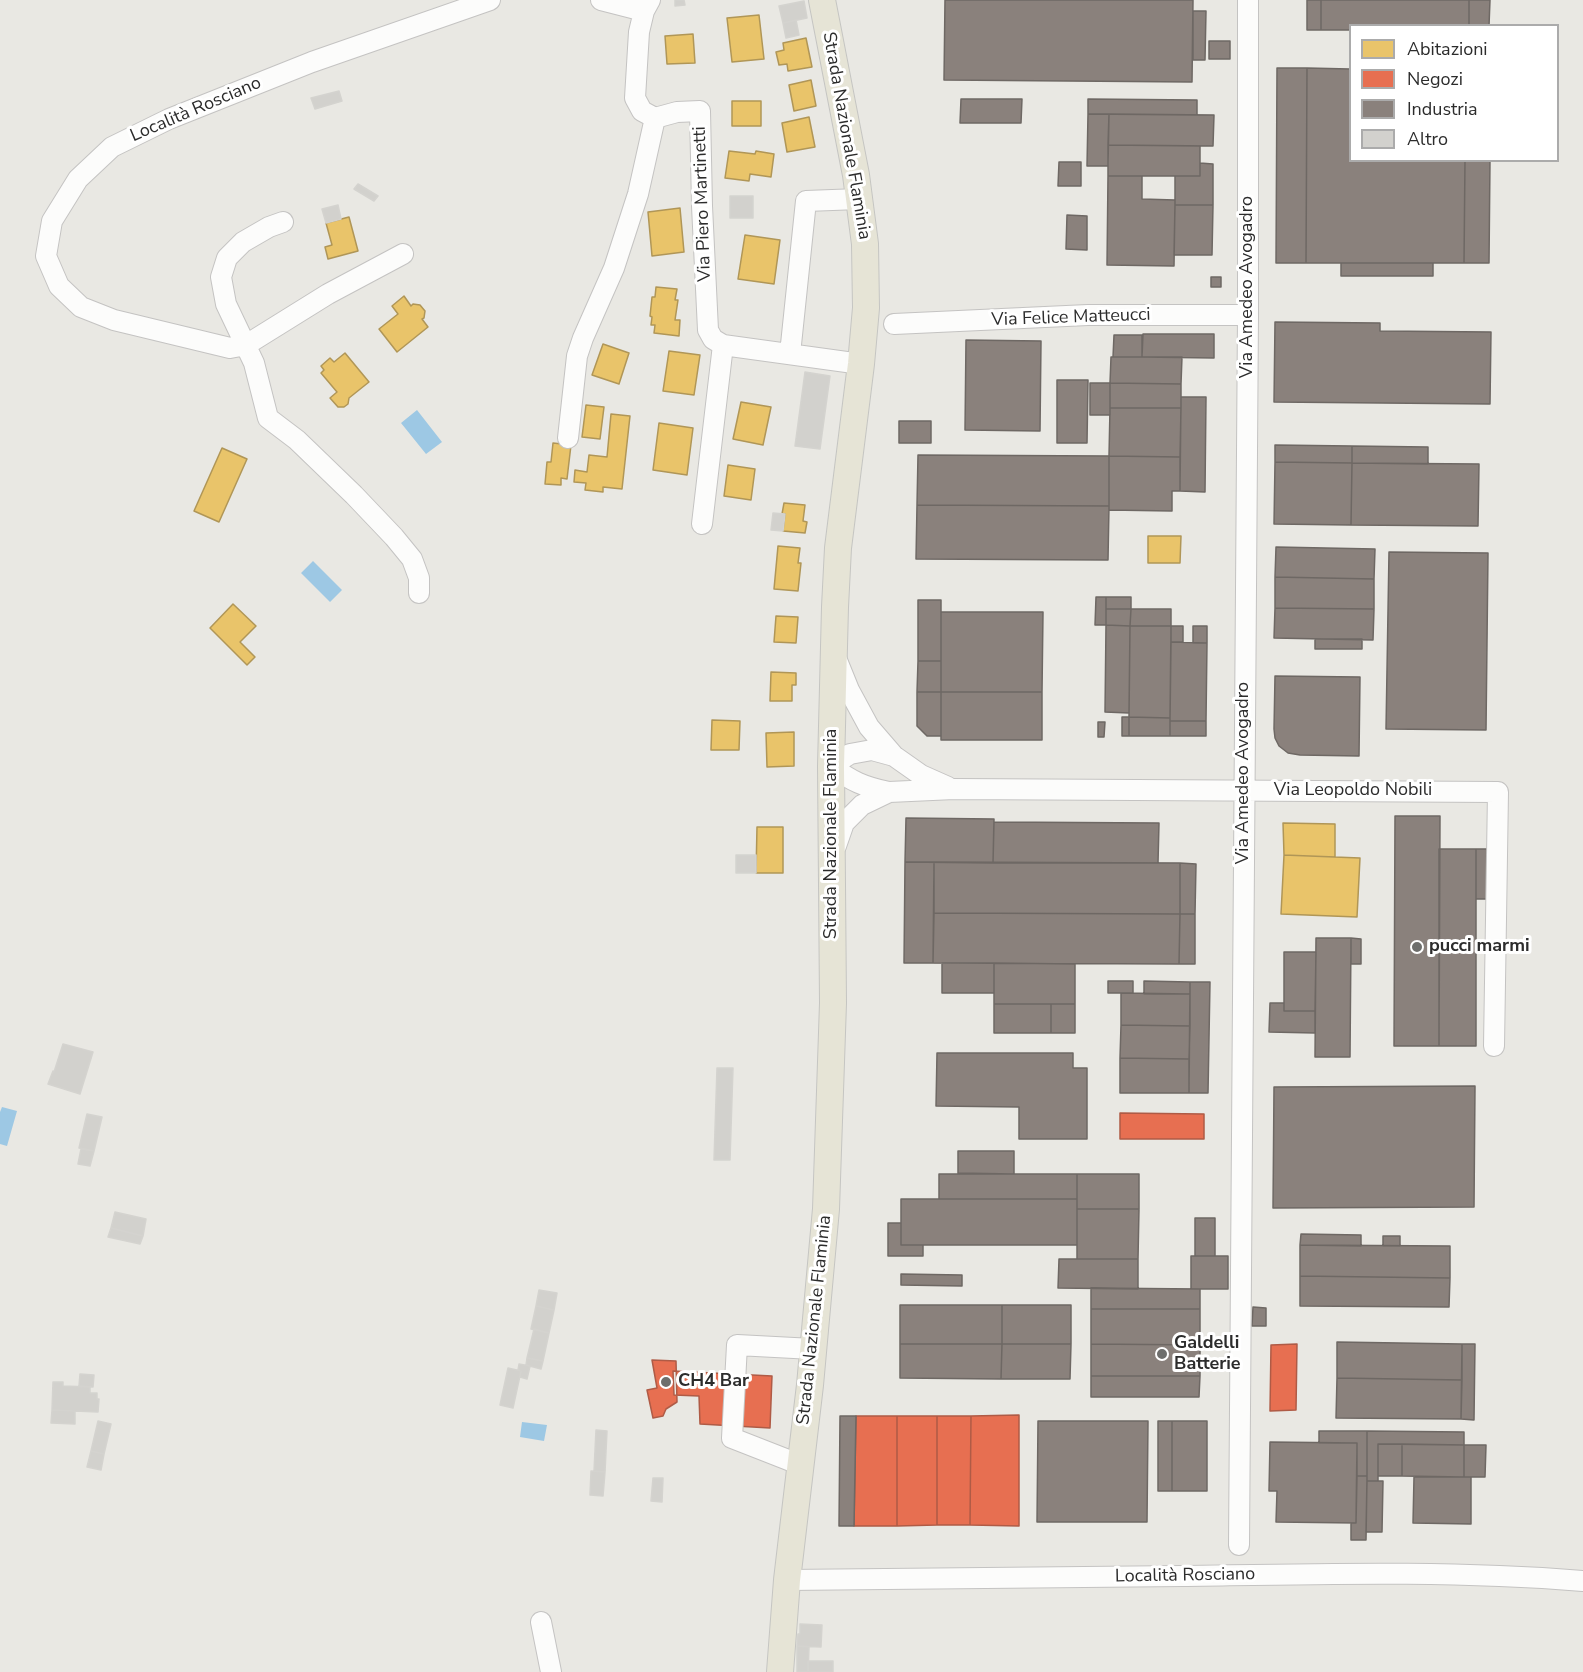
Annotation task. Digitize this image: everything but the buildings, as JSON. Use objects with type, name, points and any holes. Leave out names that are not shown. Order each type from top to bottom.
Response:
[{"type":"main road","name":"Strada Nazionale Flaminia","points":[[780,1672],[787,1580],[801,1465],[826,1209],[833,1003],[831,766],[833,652],[838,548],[866,308],[865,244],[856,175],[822,0]]},
{"type":"street","name":"Località Rosciano","points":[[246,345],[230,348],[114,320],[81,307],[59,286],[46,256],[52,221],[78,178],[112,147],[169,119],[312,62],[490,0]]},
{"type":"street","points":[[568,438],[577,356],[614,268],[638,194],[655,118],[642,111],[635,98],[639,32],[647,6],[601,0]]},
{"type":"street","name":"Via Amedeo Avogadro","points":[[1239,1545],[1248,315],[1248,0]]},
{"type":"street","name":"Via Piero Martinetti","points":[[655,118],[677,112],[700,111],[708,330],[713,339],[723,345]]},
{"type":"street","points":[[790,354],[806,201],[859,199]]},
{"type":"street","points":[[283,222],[243,242],[226,258],[221,277],[226,304],[254,363],[268,418],[297,440],[394,537],[412,559],[419,578],[419,593]]},
{"type":"street","points":[[246,345],[328,294],[403,254]]},
{"type":"street","name":"Via Felice Matteucci","points":[[894,324],[1088,315],[1248,315]]},
{"type":"street","points":[[702,524],[723,345],[861,364]]},
{"type":"street","name":"Via Leopoldo Nobili","points":[[833,652],[849,690],[869,727],[894,756],[921,775],[954,789]]},
{"type":"street","name":"Via Leopoldo Nobili","points":[[894,756],[872,750],[850,754],[831,766],[847,778],[867,788],[889,792],[954,789],[1498,792],[1494,1046]]},
{"type":"street","name":"Via Leopoldo Nobili","points":[[832,858],[844,823],[862,805],[889,792]]},
{"type":"street","points":[[801,1465],[732,1438],[737,1346],[813,1349]]},
{"type":"street","name":"Località Rosciano","points":[[787,1580],[1366,1573],[1525,1577],[1583,1581]]},
{"type":"street","points":[[541,1622],[551,1672]]},
{"type":"water","points":[[417,410],[442,442],[426,454],[401,423]]},
{"type":"water","points":[[313,561],[342,590],[330,602],[301,573]]},
{"type":"water","points":[[2,1107],[17,1111],[7,1146],[0,1144]]},
{"type":"water","points":[[522,1422],[547,1425],[544,1441],[520,1437]]},
{"type":"place","name":"pucci marmi","points":[[1417,947]]},
{"type":"place","name":"Galdelli Batterie","points":[[1162,1354]]},
{"type":"place","name":"CH4 Bar","points":[[666,1382]]}]
